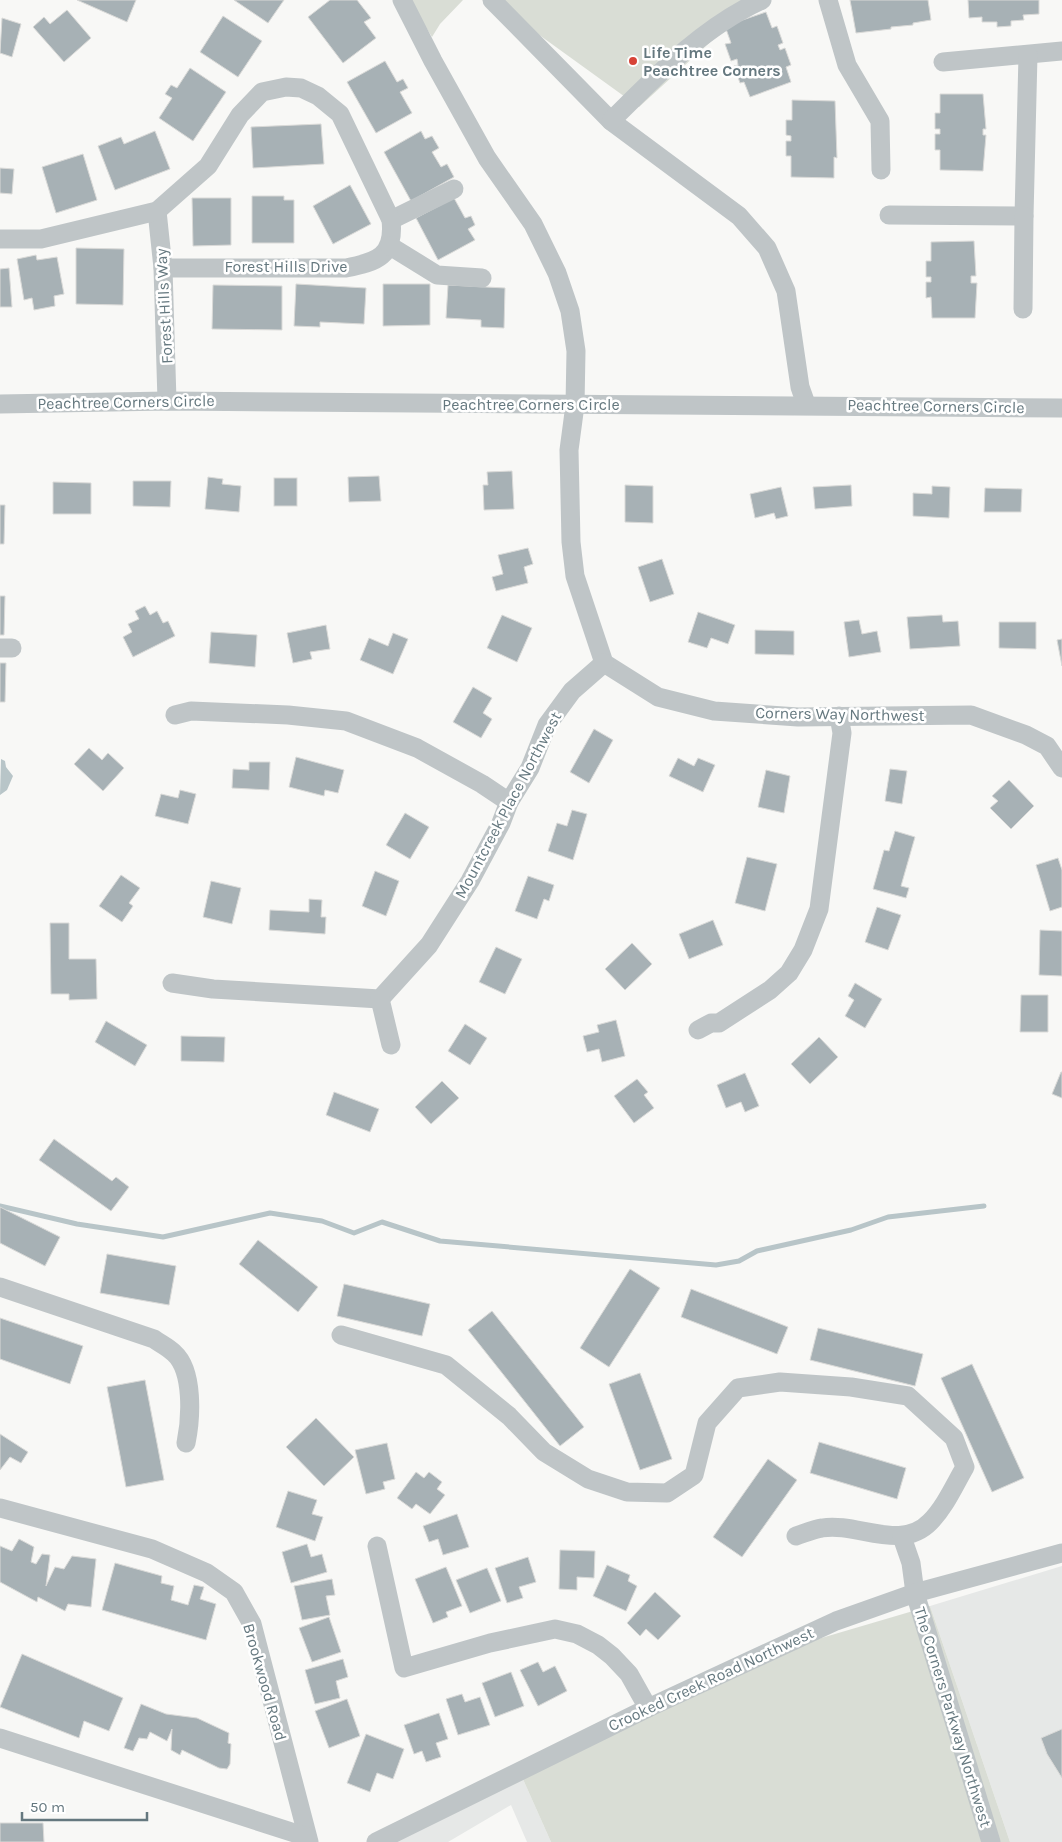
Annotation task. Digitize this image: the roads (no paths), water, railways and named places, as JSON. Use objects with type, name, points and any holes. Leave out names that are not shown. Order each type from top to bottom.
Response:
[{"type":"street","points":[[402,0],[486,158],[533,224],[557,273],[570,311],[576,351],[575,405],[569,450],[571,542],[575,576],[604,663]]},
{"type":"street","points":[[492,0],[611,121],[739,216],[767,248],[786,291],[800,387],[806,404]]},
{"type":"street","points":[[611,121],[674,59],[738,11],[762,0]]},
{"type":"street","points":[[828,0],[847,64],[880,121],[881,170]]},
{"type":"street","points":[[943,62],[1062,52]]},
{"type":"street","points":[[1023,309],[1028,54]]},
{"type":"street","points":[[0,240],[41,239],[157,211],[208,166],[240,116],[262,92],[286,87],[301,88],[318,96],[340,114],[391,220],[393,233],[390,246],[437,276],[482,278]]},
{"type":"street","points":[[391,220],[454,189]]},
{"type":"street","name":"Forest Hills Way","points":[[157,211],[164,268],[167,400]]},
{"type":"street","points":[[889,215],[1024,216]]},
{"type":"street","name":"Forest Hills Drive","points":[[164,268],[346,268],[371,263],[390,246]]},
{"type":"street","name":"Peachtree Corners Circle","points":[[0,404],[167,400],[575,405],[806,404],[1062,408]]},
{"type":"street","name":"Corners Way Northwest","points":[[604,663],[658,696],[714,710],[798,717],[972,715],[1054,743],[1062,768]]},
{"type":"street","name":"Mountcreek Place Northwest","points":[[380,999],[434,937],[470,881],[502,823],[509,802],[530,768],[547,725],[572,691],[604,663]]},
{"type":"street","points":[[175,715],[192,711],[288,715],[346,721],[417,748],[482,784],[509,802]]},
{"type":"street","points":[[698,1030],[711,1023],[719,1023],[770,990],[788,973],[803,950],[819,909],[842,733],[839,716]]},
{"type":"street","points":[[172,983],[240,992],[380,999],[391,1045]]},
{"type":"street","points":[[0,1287],[154,1339],[175,1353],[187,1375],[190,1422],[186,1443]]},
{"type":"street","points":[[341,1334],[446,1365],[509,1416],[544,1452],[588,1479],[627,1492],[667,1493],[694,1475],[707,1423],[738,1388],[780,1382],[851,1387],[908,1396],[954,1438],[965,1467],[944,1504],[929,1524],[902,1537],[860,1530],[823,1527],[796,1536]]},
{"type":"street","name":"Brookwood Road","points":[[0,1508],[152,1549],[207,1573],[234,1592],[252,1624],[308,1840]]},
{"type":"street","name":"The Corners Parkway Northwest","points":[[902,1537],[911,1563],[915,1592],[991,1842]]},
{"type":"street","points":[[377,1546],[404,1668],[490,1643],[555,1629],[577,1634],[598,1645],[612,1656],[628,1674],[648,1708]]},
{"type":"street","name":"Crooked Creek Road Northwest","points":[[376,1842],[648,1708],[804,1634],[915,1592],[1062,1553]]},
{"type":"street","points":[[0,1738],[308,1840]]},
{"type":"waterway","points":[[0,1206],[77,1224],[163,1237],[270,1213],[322,1221],[354,1233],[382,1222],[440,1241],[716,1265],[739,1261],[757,1251],[851,1230],[888,1217],[984,1206]]},
{"type":"place","name":"Life Time Peachtree Corners","points":[[633,61]]}]
